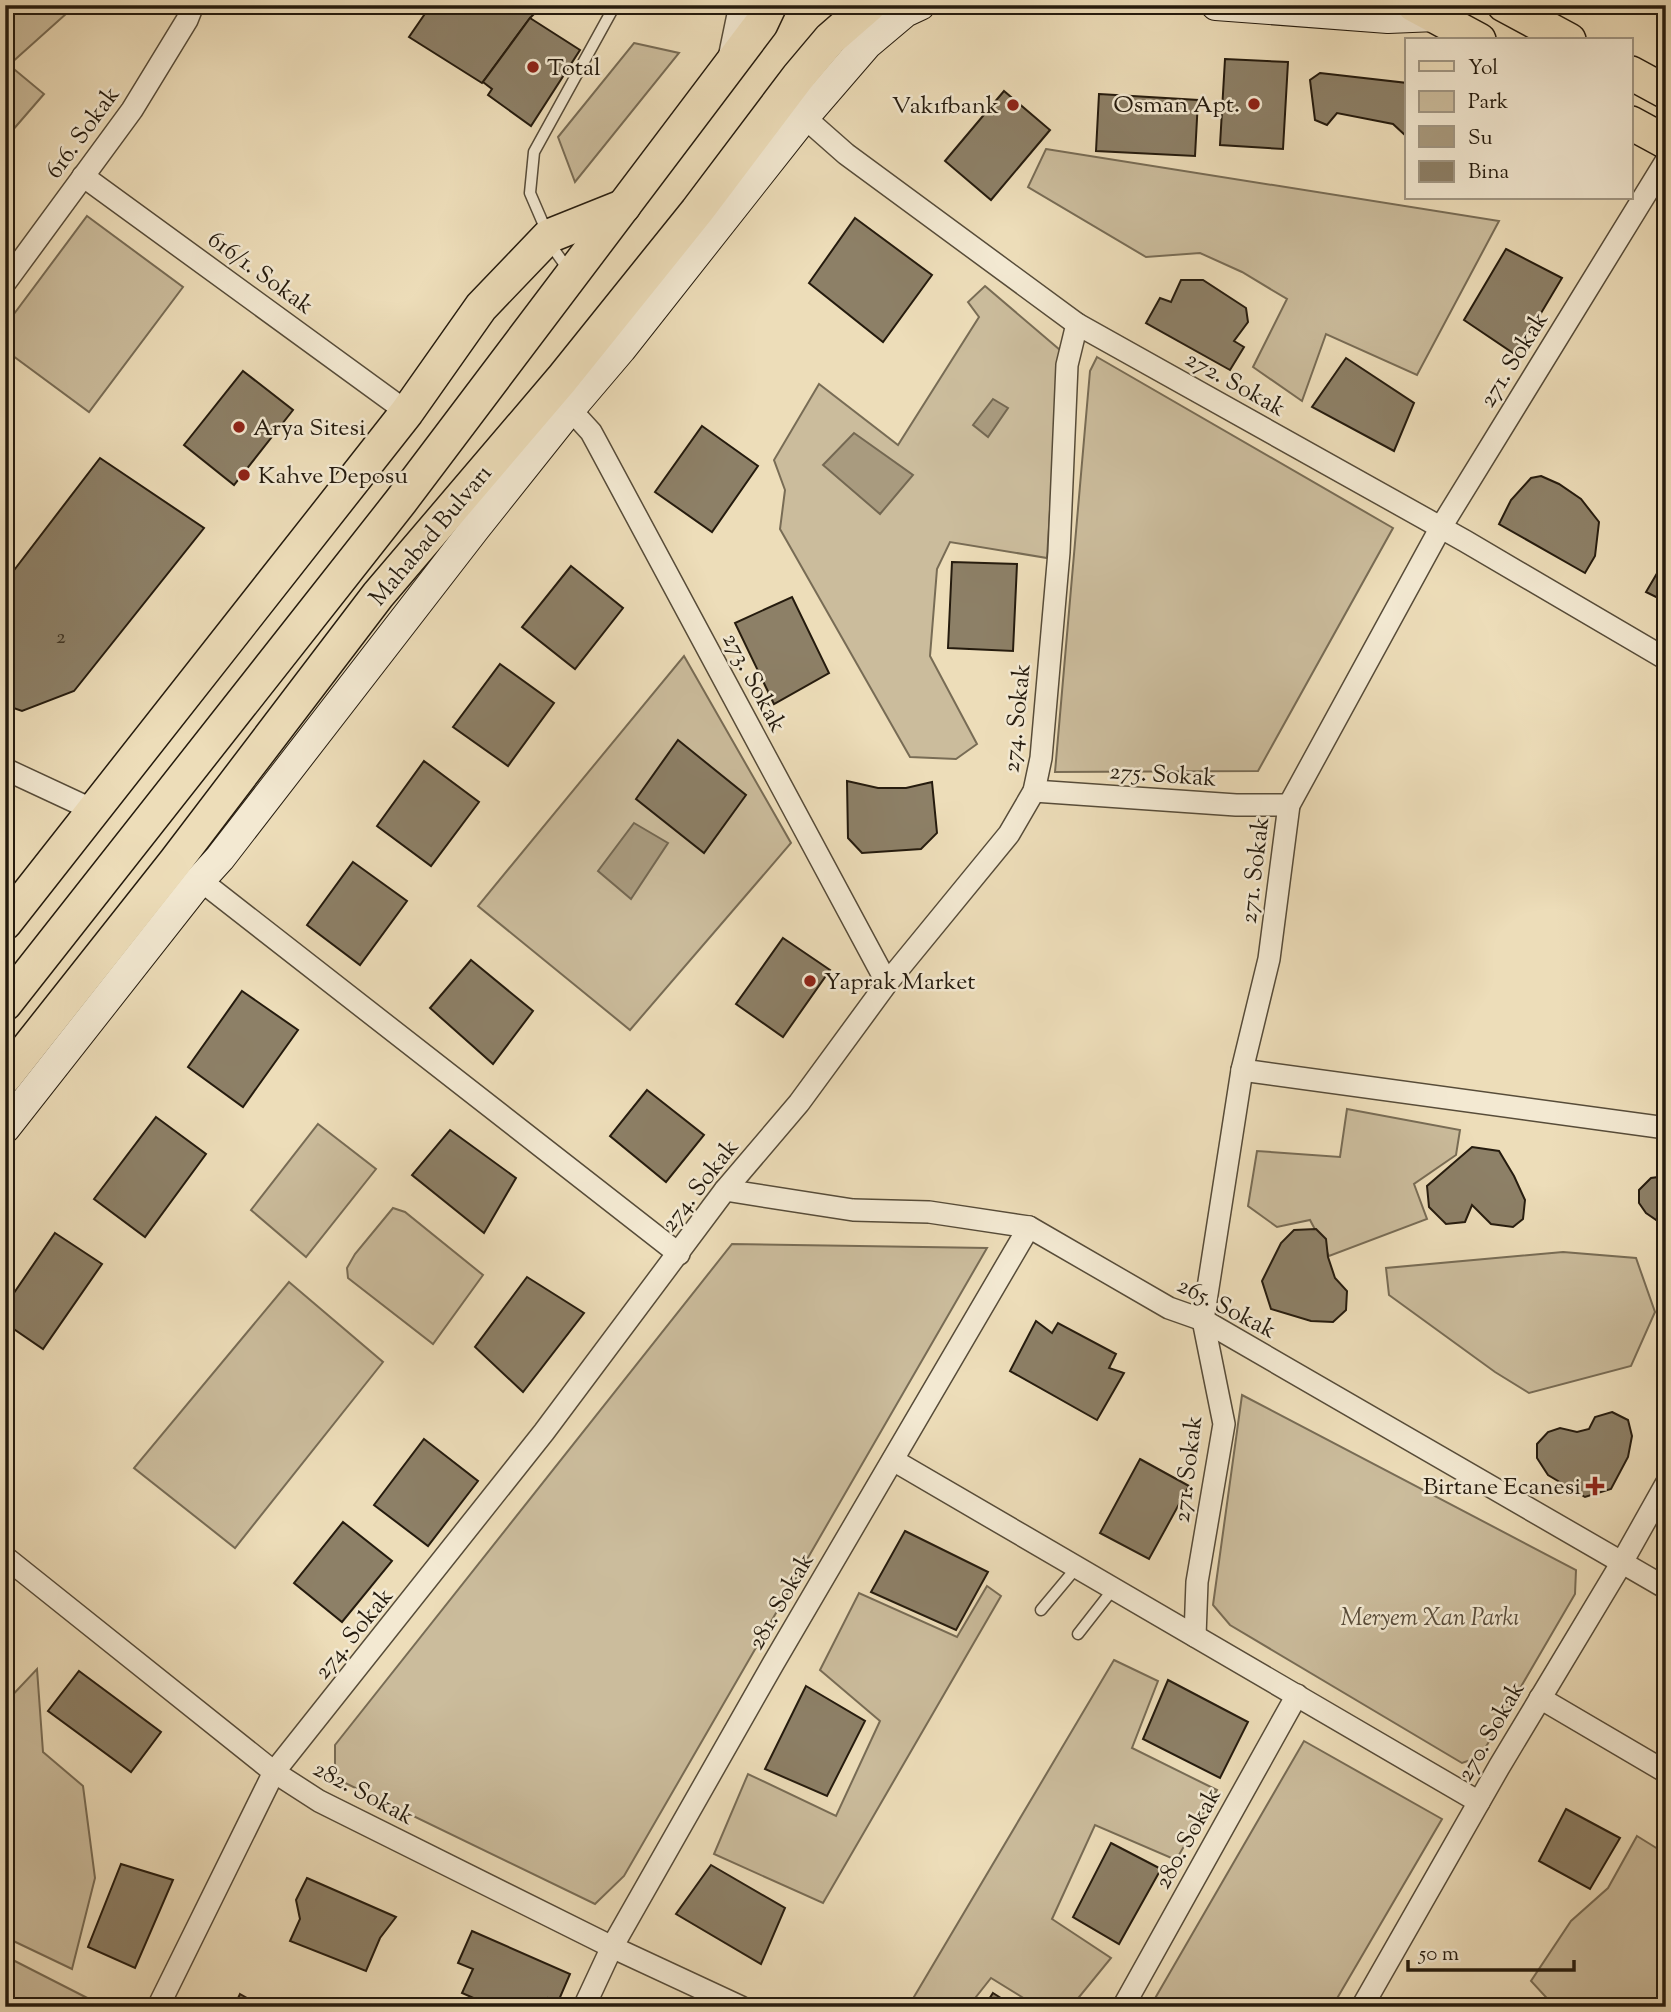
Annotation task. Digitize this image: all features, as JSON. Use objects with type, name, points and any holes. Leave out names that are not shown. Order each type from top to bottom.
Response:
[{"type":"main road","name":"Mahabad Bulvarı","points":[[5,1004],[401,501],[727,70],[761,24],[770,5]]},
{"type":"main road","name":"Mahabad Bulvarı","points":[[5,1077],[175,862],[378,595],[562,379],[697,211],[798,77],[830,39],[869,5]]},
{"type":"main road","points":[[5,1128],[220,858],[570,409],[621,349],[804,117],[867,44],[905,12],[920,5]]},
{"type":"main road","points":[[1216,5],[1388,18],[1425,11],[1475,38]]},
{"type":"main road","points":[[1504,5],[1565,38]]},
{"type":"main road","points":[[1632,74],[1666,92]]},
{"type":"main road","points":[[1632,124],[1666,142]]},
{"type":"main road","points":[[5,923],[407,412],[481,307],[549,236],[624,206]]},
{"type":"street","name":"616. Sokak","points":[[5,283],[132,110],[187,20],[193,5]]},
{"type":"street","points":[[727,70],[740,5]]},
{"type":"street","name":"272. Sokak","points":[[804,117],[846,155],[1077,324],[1441,527],[1666,659]]},
{"type":"street","name":"271. Sokak","points":[[1195,1636],[1197,1582],[1224,1424],[1203,1320],[1242,1070],[1269,959],[1289,804],[1441,527],[1666,161]]},
{"type":"street","name":"616/1. Sokak","points":[[83,176],[407,412]]},
{"type":"street","name":"274. Sokak","points":[[158,2007],[274,1772],[487,1505],[679,1254],[724,1190],[799,1103],[887,983],[1009,834],[1034,790],[1041,758],[1059,552],[1067,365],[1077,324]]},
{"type":"street","name":"273. Sokak","points":[[570,409],[591,432],[887,983]]},
{"type":"street","points":[[5,769],[93,810]]},
{"type":"street","name":"275. Sokak","points":[[1034,790],[1223,804],[1289,804]]},
{"type":"street","points":[[200,880],[679,1254]]},
{"type":"street","points":[[1242,1070],[1666,1128]]},
{"type":"street","name":"265. Sokak","points":[[724,1190],[853,1210],[929,1212],[1030,1227],[1170,1308],[1203,1320],[1666,1588]]},
{"type":"street","name":"281. Sokak","points":[[584,2007],[612,1947],[1030,1227]]},
{"type":"street","points":[[893,1460],[1479,1801]]},
{"type":"street","name":"270. Sokak","points":[[1362,2007],[1479,1801],[1666,1484]]},
{"type":"street","name":"282. Sokak","points":[[5,1557],[274,1772],[319,1801],[612,1947],[741,2007]]},
{"type":"street","name":"280. Sokak","points":[[1122,2007],[1297,1695]]},
{"type":"street","points":[[1540,1698],[1666,1772]]},
{"type":"lane","points":[[572,274],[555,251],[530,193],[534,152],[615,5]]},
{"type":"lane","points":[[1041,1610],[1077,1567]]},
{"type":"lane","points":[[1078,1634],[1114,1588]]},
{"type":"green space","points":[[5,5],[51,5],[67,13],[9,65],[44,94],[5,139]]},
{"type":"green space","points":[[634,43],[679,53],[575,182],[558,137]]},
{"type":"green space","points":[[1046,149],[1499,221],[1417,375],[1326,334],[1302,401],[1253,367],[1287,299],[1242,272],[1200,253],[1146,257],[1028,187]]},
{"type":"green space","points":[[87,216],[183,287],[89,412],[5,350],[5,326]]},
{"type":"green space","points":[[985,286],[1060,350],[1047,558],[950,542],[937,569],[930,656],[977,744],[956,759],[910,757],[780,529],[785,490],[774,460],[819,384],[898,445],[979,317],[968,302]]},
{"type":"green space","points":[[1097,357],[1393,528],[1258,771],[1055,772],[1090,371]]},
{"type":"green space","points":[[684,656],[791,843],[630,1030],[478,906]]},
{"type":"green space","points":[[1347,1109],[1460,1130],[1456,1155],[1414,1184],[1427,1219],[1329,1256],[1310,1220],[1277,1227],[1248,1206],[1257,1151],[1340,1157]]},
{"type":"green space","points":[[318,1124],[376,1169],[306,1257],[251,1210]]},
{"type":"green space","points":[[393,1208],[405,1212],[483,1275],[433,1344],[348,1278],[347,1268],[355,1254]]},
{"type":"green space","points":[[732,1244],[987,1248],[624,1876],[595,1904],[335,1778],[335,1745]]},
{"type":"green space","points":[[1563,1252],[1636,1258],[1655,1312],[1631,1366],[1529,1393],[1495,1372],[1389,1295],[1386,1268]]},
{"type":"green space","points":[[289,1282],[383,1362],[235,1548],[134,1468]]},
{"type":"green space","name":"Meryem Xan Parkı","points":[[1242,1395],[1576,1570],[1575,1594],[1480,1757],[1462,1763],[1230,1625],[1213,1605]]},
{"type":"green space","points":[[987,1586],[1001,1596],[823,1903],[714,1854],[748,1774],[836,1816],[880,1721],[820,1670],[859,1593],[957,1637]]},
{"type":"green space","points":[[1114,1660],[1158,1681],[1132,1748],[1217,1790],[1176,1860],[1095,1825],[1052,1919],[1111,1958],[1071,2007],[1038,2007],[991,1978],[968,2007],[908,2007]]},
{"type":"green space","points":[[37,1669],[43,1752],[83,1786],[95,1878],[72,1969],[5,1937],[5,1703]]},
{"type":"green space","points":[[1304,1741],[1442,1819],[1332,2007],[1150,2007]]},
{"type":"green space","points":[[1637,1836],[1666,1854],[1666,2007],[1555,2007],[1531,1981],[1571,1921],[1608,1888]]},
{"type":"green space","points":[[5,1956],[105,2007],[5,2007]]},
{"type":"water","points":[[993,399],[1008,408],[988,437],[973,425]]},
{"type":"water","points":[[854,433],[913,475],[880,514],[823,465]]},
{"type":"water","points":[[634,823],[668,843],[631,899],[598,871]]},
{"type":"building","points":[[431,5],[543,5],[530,18],[482,83],[409,37]]},
{"type":"building","points":[[1608,5],[1622,5],[1619,12]]},
{"type":"building","points":[[530,18],[580,50],[531,126],[488,95],[492,89],[483,82]]},
{"type":"building","name":"Osman Apt.","points":[[1225,59],[1288,62],[1283,149],[1220,145]]},
{"type":"building","points":[[1320,73],[1405,83],[1405,135],[1393,124],[1337,113],[1327,125],[1315,120],[1310,80]]},
{"type":"building","points":[[1004,91],[1050,130],[991,200],[945,161]]},
{"type":"building","points":[[1099,94],[1198,100],[1195,156],[1096,151]]},
{"type":"building","points":[[855,218],[932,275],[883,342],[809,283]]},
{"type":"building","points":[[1506,249],[1562,278],[1516,355],[1464,320]]},
{"type":"building","points":[[1666,264],[1666,305],[1662,303],[1657,285]]},
{"type":"building","points":[[1181,280],[1203,280],[1246,308],[1248,322],[1234,341],[1244,347],[1230,370],[1146,323],[1160,298],[1171,302]]},
{"type":"building","points":[[1346,358],[1414,403],[1394,451],[1312,407]]},
{"type":"building","name":"Arya Sitesi","points":[[243,371],[293,410],[234,485],[184,445]]},
{"type":"building","points":[[702,426],[758,466],[712,532],[655,492]]},
{"type":"building","points":[[100,458],[204,528],[74,691],[22,711],[5,705],[5,582]]},
{"type":"building","points":[[1541,476],[1581,499],[1599,522],[1595,556],[1585,573],[1499,524],[1511,500],[1531,478]]},
{"type":"building","points":[[1666,558],[1666,602],[1646,592]]},
{"type":"building","points":[[952,562],[1017,564],[1013,651],[948,648]]},
{"type":"building","points":[[571,566],[623,608],[575,669],[522,627]]},
{"type":"building","points":[[792,597],[829,673],[774,704],[735,623]]},
{"type":"building","points":[[500,664],[554,703],[508,766],[453,727]]},
{"type":"building","points":[[678,740],[746,795],[704,853],[636,799]]},
{"type":"building","points":[[424,761],[479,802],[431,866],[377,826]]},
{"type":"building","points":[[847,781],[878,788],[906,788],[932,782],[937,833],[921,849],[862,853],[848,838]]},
{"type":"building","points":[[353,862],[407,901],[360,965],[307,925]]},
{"type":"building","points":[[783,938],[830,970],[783,1037],[736,1004]]},
{"type":"building","points":[[471,960],[533,1011],[493,1064],[430,1008]]},
{"type":"building","points":[[242,991],[298,1030],[243,1107],[188,1067]]},
{"type":"building","points":[[647,1090],[704,1135],[666,1182],[610,1136]]},
{"type":"building","points":[[156,1117],[206,1154],[145,1237],[94,1199]]},
{"type":"building","points":[[450,1130],[516,1178],[484,1233],[412,1175]]},
{"type":"building","points":[[1472,1147],[1499,1151],[1514,1176],[1525,1200],[1523,1219],[1513,1227],[1491,1224],[1472,1205],[1465,1222],[1446,1224],[1429,1207],[1427,1186]]},
{"type":"building","points":[[1666,1176],[1666,1232],[1639,1203],[1639,1190],[1651,1178]]},
{"type":"building","points":[[1316,1229],[1326,1239],[1335,1278],[1347,1291],[1346,1310],[1333,1322],[1311,1321],[1271,1309],[1262,1281],[1281,1243],[1294,1230]]},
{"type":"building","points":[[55,1233],[102,1264],[43,1349],[5,1323],[5,1306]]},
{"type":"building","points":[[527,1277],[584,1313],[523,1392],[475,1347]]},
{"type":"building","points":[[1036,1321],[1052,1333],[1058,1323],[1116,1354],[1109,1368],[1124,1373],[1097,1420],[1010,1371]]},
{"type":"building","points":[[1612,1412],[1628,1420],[1632,1436],[1628,1457],[1611,1489],[1585,1497],[1548,1475],[1537,1458],[1537,1444],[1548,1432],[1560,1428],[1577,1432],[1589,1429],[1595,1417]]},
{"type":"building","points":[[424,1439],[478,1481],[428,1546],[374,1505]]},
{"type":"building","points":[[1140,1459],[1189,1486],[1149,1559],[1100,1533]]},
{"type":"building","points":[[343,1522],[392,1561],[342,1622],[294,1583]]},
{"type":"building","points":[[905,1531],[988,1572],[956,1630],[871,1592]]},
{"type":"building","points":[[79,1671],[161,1732],[131,1772],[48,1711]]},
{"type":"building","points":[[1168,1680],[1248,1722],[1220,1778],[1143,1739]]},
{"type":"building","points":[[806,1686],[865,1721],[827,1796],[765,1769]]},
{"type":"building","points":[[1566,1809],[1620,1838],[1590,1889],[1539,1861]]},
{"type":"building","points":[[1111,1843],[1161,1869],[1119,1944],[1073,1917]]},
{"type":"building","points":[[121,1864],[173,1880],[135,1968],[88,1947]]},
{"type":"building","points":[[711,1865],[785,1908],[761,1964],[676,1914]]},
{"type":"building","points":[[307,1878],[396,1917],[380,1938],[366,1971],[290,1941],[300,1919],[296,1900]]},
{"type":"building","points":[[472,1931],[570,1974],[558,2002],[548,1998],[544,2007],[494,2007],[462,1993],[473,1969],[458,1963]]},
{"type":"building","points":[[993,1993],[1015,2007],[984,2007]]},
{"type":"building","points":[[240,1994],[263,2007],[234,2007]]},
{"type":"place","name":"Total","points":[[533,67]]},
{"type":"place","name":"Osman Apt.","points":[[1254,104]]},
{"type":"place","name":"Vakıfbank","points":[[1013,105]]},
{"type":"place","name":"Arya Sitesi","points":[[239,427]]},
{"type":"place","name":"Kahve Deposu","points":[[244,475]]},
{"type":"place","name":"Yaprak Market","points":[[810,981]]},
{"type":"place","name":"Birtane Ecanesi","points":[[1595,1486]]}]
